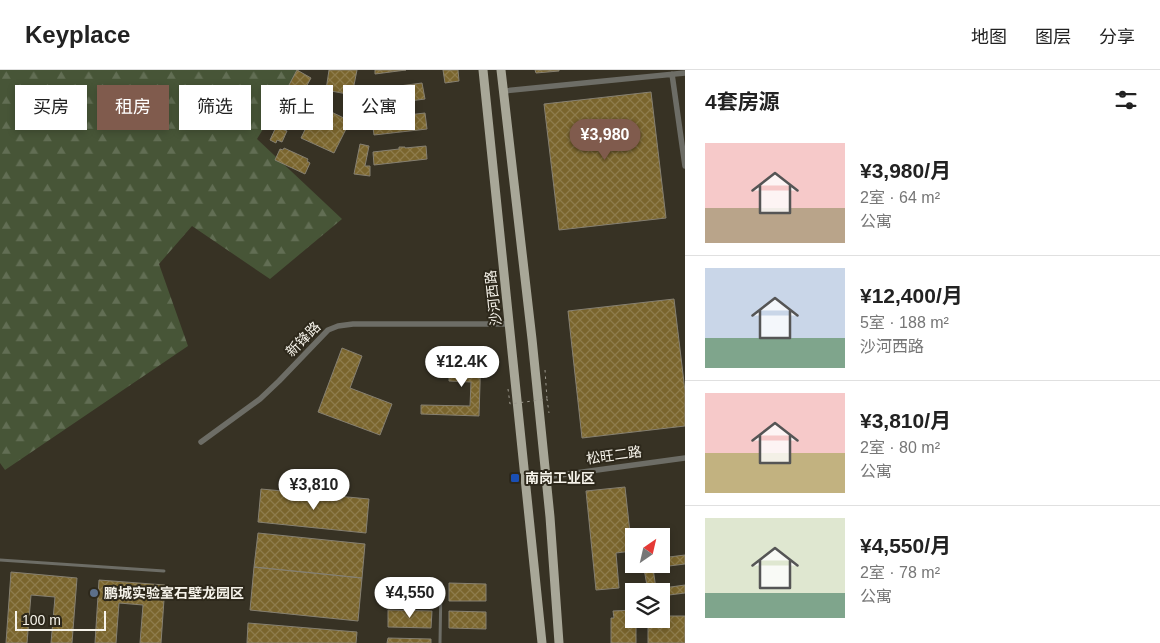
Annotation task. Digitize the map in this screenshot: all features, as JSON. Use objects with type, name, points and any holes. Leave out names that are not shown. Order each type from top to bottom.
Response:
[{"type":"main road","name":"沙河西路","points":[[483,70],[542,643]]},
{"type":"main road","points":[[501,70],[546,477],[559,643]]},
{"type":"street","points":[[504,91],[685,73]]},
{"type":"street","points":[[672,74],[685,166]]},
{"type":"street","name":"新锋路","points":[[201,442],[260,399],[279,382],[328,330],[338,326],[353,324],[509,324]]},
{"type":"street","name":"松旺二路","points":[[546,477],[685,458]]},
{"type":"lane","points":[[0,560],[164,571]]},
{"type":"lane","points":[[440,643],[441,584]]},
{"type":"path","points":[[545,370],[549,413]]},
{"type":"path","points":[[508,389],[510,404],[547,399]]},
{"type":"green space","points":[[0,70],[299,70],[290,85],[261,85],[262,130],[257,139],[342,219],[270,279],[192,226],[159,264],[188,346],[5,470],[0,463]]},
{"type":"building","points":[[297,70],[311,78],[307,85],[289,85]]},
{"type":"building","points":[[329,70],[357,70],[354,85],[343,85],[343,93],[333,91],[333,85],[327,85]]},
{"type":"building","points":[[375,70],[406,70],[375,74]]},
{"type":"building","points":[[443,70],[458,70],[459,81],[445,83]]},
{"type":"building","points":[[535,70],[559,70],[559,71],[536,73]]},
{"type":"building","points":[[422,83],[425,99],[415,100],[415,85],[407,85]]},
{"type":"building","points":[[651,92],[666,218],[559,230],[544,104]]},
{"type":"building","points":[[333,113],[343,118],[343,130],[346,130],[334,153],[301,138],[305,130],[333,130]]},
{"type":"building","points":[[425,113],[427,129],[374,135],[373,130],[415,130],[415,114]]},
{"type":"building","points":[[275,130],[287,131],[282,142],[277,140],[276,143],[270,140]]},
{"type":"building","points":[[360,144],[369,146],[365,166],[370,166],[370,176],[354,174]]},
{"type":"building","points":[[426,146],[427,159],[374,165],[373,152],[399,149],[399,147]]},
{"type":"building","points":[[284,148],[308,159],[307,161],[310,163],[305,174],[275,160],[280,149],[283,150]]},
{"type":"building","points":[[674,299],[685,391],[685,426],[582,438],[568,311]]},
{"type":"building","points":[[342,348],[362,356],[350,388],[392,404],[380,435],[318,412]]},
{"type":"building","points":[[455,351],[481,352],[479,416],[421,414],[421,405],[470,406],[471,382],[449,381],[449,372],[471,372],[472,361],[455,361]]},
{"type":"building","points":[[625,487],[629,528],[625,528],[625,552],[616,553],[619,588],[596,590],[586,491]]},
{"type":"building","points":[[261,489],[369,499],[366,533],[258,522]]},
{"type":"building","points":[[258,533],[365,544],[362,578],[254,567]]},
{"type":"building","points":[[685,555],[685,564],[670,566],[670,557]]},
{"type":"building","points":[[254,567],[362,578],[358,621],[250,610]]},
{"type":"building","points":[[11,572],[77,578],[72,643],[51,643],[55,597],[31,595],[27,643],[6,643]]},
{"type":"building","points":[[645,573],[654,573],[655,583],[647,583]]},
{"type":"building","points":[[99,580],[165,585],[161,643],[140,643],[143,605],[119,603],[116,643],[95,643]]},
{"type":"building","points":[[388,583],[432,583],[432,600],[388,600]]},
{"type":"building","points":[[449,583],[486,584],[486,601],[449,601]]},
{"type":"building","points":[[685,585],[685,593],[670,595],[670,587]]},
{"type":"building","points":[[388,610],[432,611],[431,628],[388,627]]},
{"type":"building","points":[[625,610],[625,628],[636,628],[636,643],[611,643],[611,618],[614,618],[613,611]]},
{"type":"building","points":[[449,611],[486,612],[486,629],[449,628]]},
{"type":"building","points":[[670,616],[685,616],[685,643],[648,643],[648,628],[670,628]]},
{"type":"building","points":[[248,623],[357,632],[356,643],[247,643]]},
{"type":"building","points":[[388,638],[431,639],[431,643],[387,643]]},
{"type":"place","name":"南岗工业区","points":[[515,478]]},
{"type":"place","name":"鹏城实验室石壁龙园区","points":[[94,593]]}]
